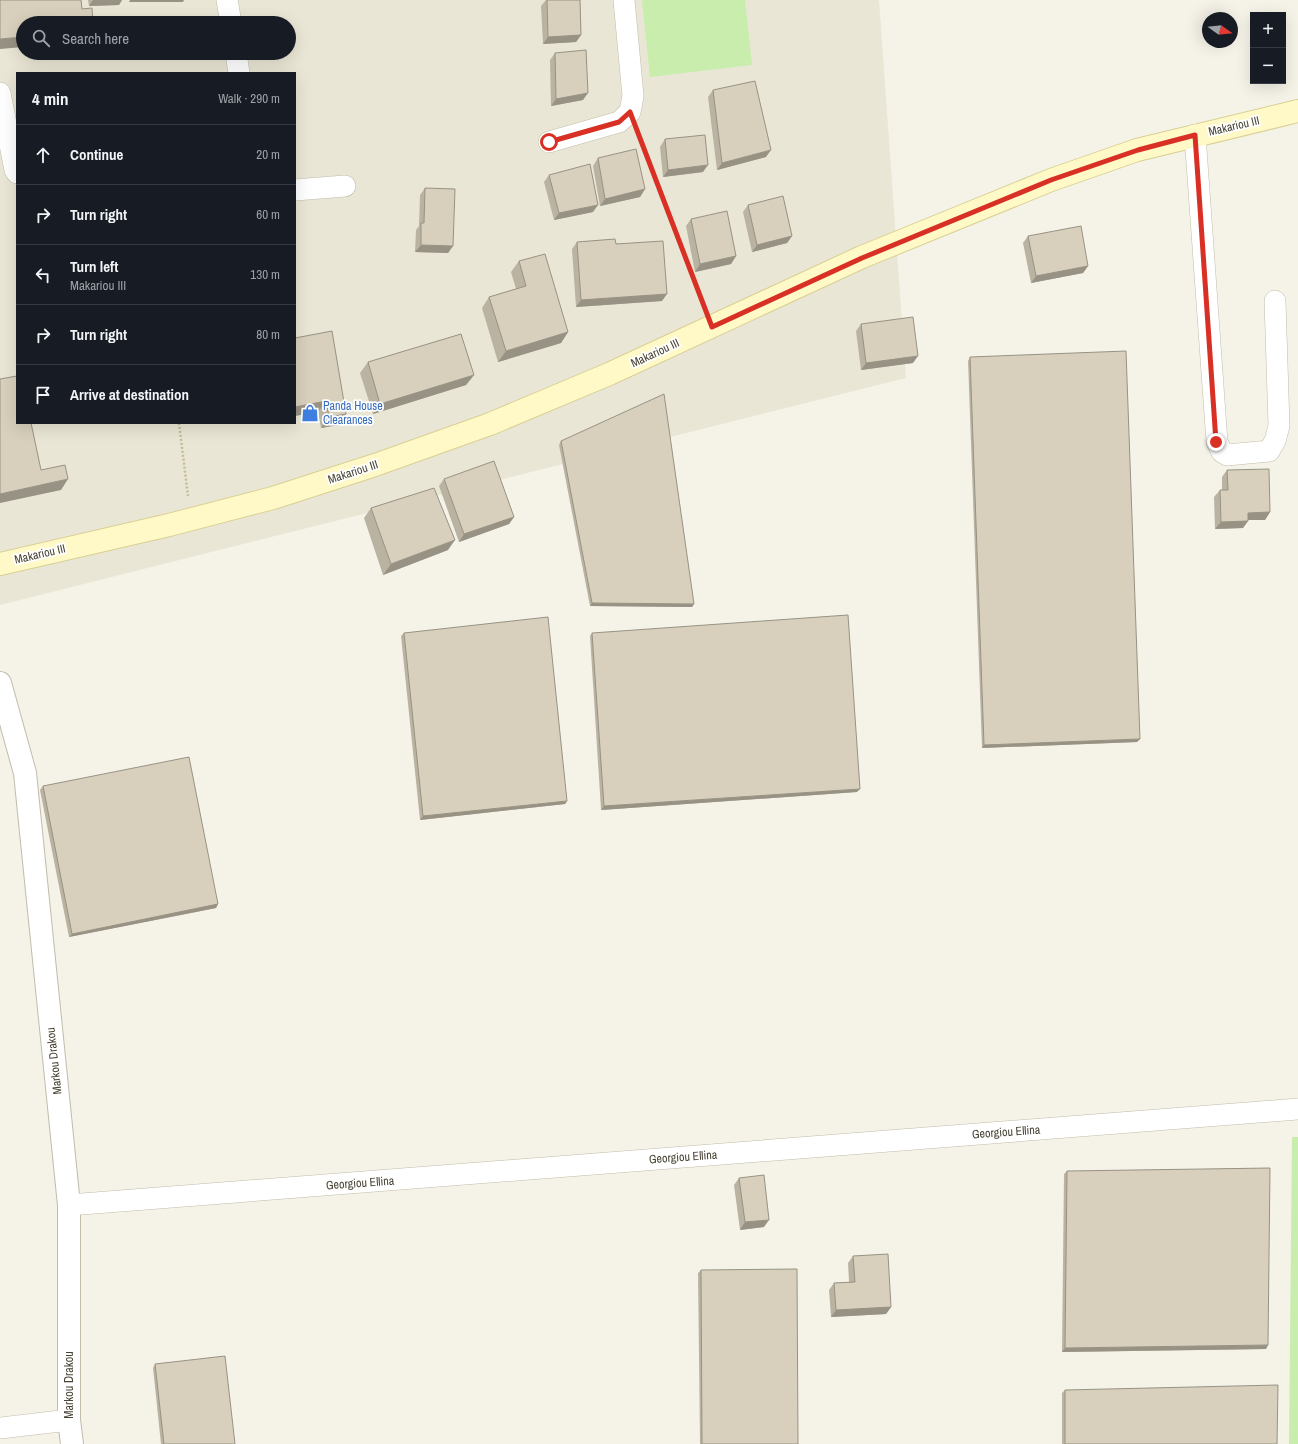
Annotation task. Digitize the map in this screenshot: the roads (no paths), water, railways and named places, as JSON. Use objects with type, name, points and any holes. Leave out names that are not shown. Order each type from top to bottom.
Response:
[{"type":"main road","name":"Makariou III","points":[[0,564],[273,498],[375,465],[490,424],[610,374],[862,258],[1051,180],[1138,150],[1298,111]]},
{"type":"street","points":[[227,0],[230,16]]},
{"type":"street","points":[[549,142],[619,122],[630,112],[633,96],[624,0]]},
{"type":"street","points":[[237,60],[240,72]]},
{"type":"street","points":[[0,93],[16,172]]},
{"type":"street","points":[[1195,135],[1216,442],[1222,452],[1227,455],[1269,451],[1275,441],[1279,426],[1275,301]]},
{"type":"street","points":[[296,190],[345,186]]},
{"type":"street","name":"Markou Drakou","points":[[0,683],[25,773],[69,1206],[69,1420],[72,1444]]},
{"type":"street","name":"Georgiou Ellina","points":[[69,1206],[1298,1109]]},
{"type":"street","points":[[0,1428],[69,1420]]},
{"type":"place","name":"Panda House Clearances","points":[[310,413]]}]
